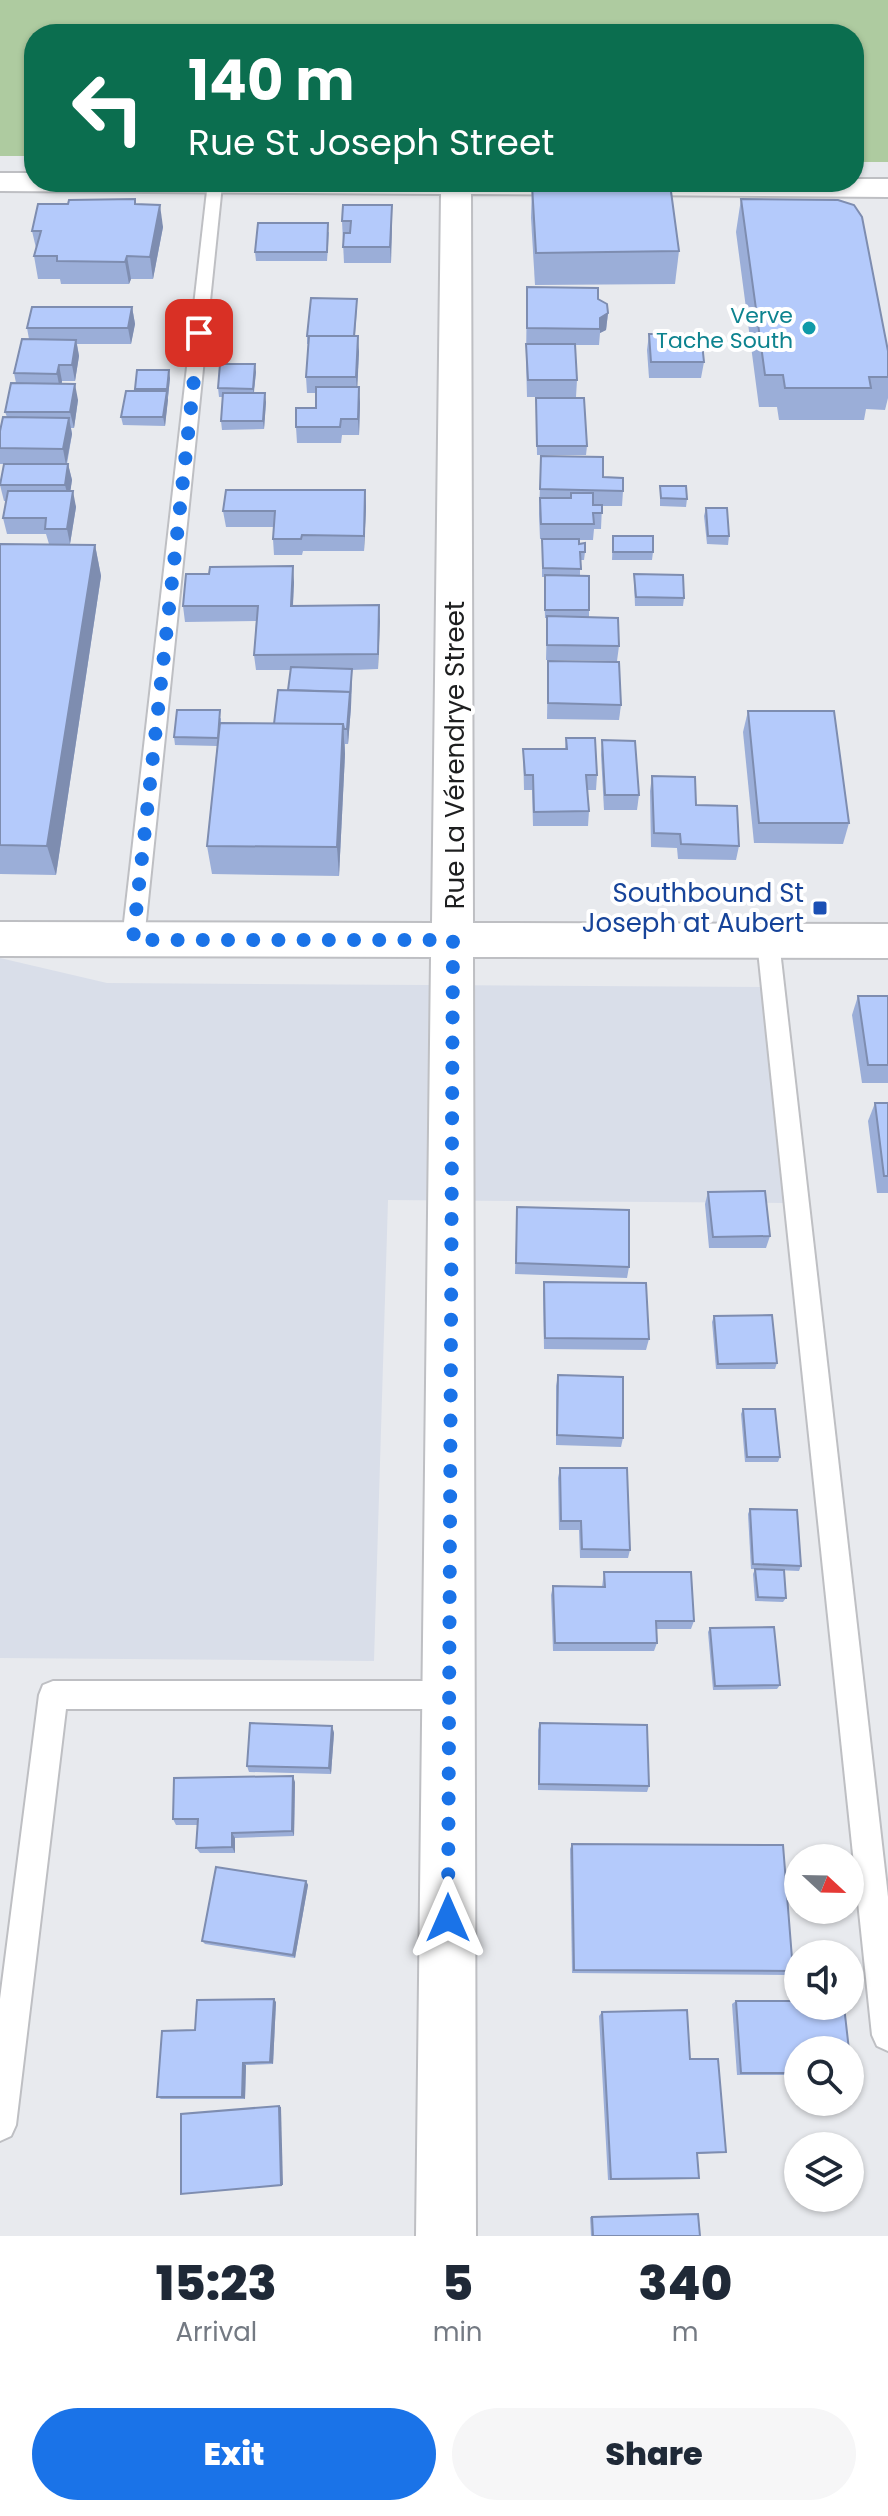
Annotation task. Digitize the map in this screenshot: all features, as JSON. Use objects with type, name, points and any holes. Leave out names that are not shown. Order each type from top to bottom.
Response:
[{"type":"street","points":[[0,182],[24,182]]},
{"type":"street","points":[[864,188],[888,188]]},
{"type":"street","name":"Rue La Vérendrye Street","points":[[446,2236],[456,192]]},
{"type":"street","points":[[0,939],[888,941]]},
{"type":"lane","points":[[133,940],[213,192]]},
{"type":"lane","points":[[768,941],[888,2035]]},
{"type":"lane","points":[[0,2125],[53,1695],[449,1695]]},
{"type":"shaded area","points":[[0,958],[107,983],[761,987],[783,1203],[388,1200],[374,1661],[0,1658]]},
{"type":"green space","points":[[0,0],[888,0],[888,162],[864,162],[864,24],[24,24],[24,156],[0,156]]},
{"type":"building","points":[[532,192],[671,192],[679,251],[536,253]]},
{"type":"building","points":[[135,199],[135,204],[160,205],[150,257],[127,256],[125,262],[57,261],[57,256],[34,256],[41,231],[32,231],[38,204]]},
{"type":"building","name":"Verve Tache South","points":[[741,199],[838,200],[854,205],[862,217],[888,351],[888,377],[869,377],[871,388],[785,388],[783,375],[765,375]]},
{"type":"building","points":[[343,205],[392,205],[390,247],[343,247],[344,233],[350,233],[351,221],[342,221]]},
{"type":"building","points":[[258,223],[328,223],[327,252],[255,252]]},
{"type":"building","points":[[527,287],[598,288],[598,299],[607,304],[608,313],[600,318],[600,329],[527,328]]},
{"type":"building","points":[[311,298],[357,299],[354,336],[307,336]]},
{"type":"building","points":[[32,307],[132,307],[128,328],[27,328]]},
{"type":"building","points":[[649,334],[701,334],[704,362],[651,362]]},
{"type":"building","points":[[309,336],[358,336],[356,377],[306,377]]},
{"type":"building","points":[[22,339],[76,340],[72,365],[59,365],[57,374],[14,373]]},
{"type":"building","points":[[526,344],[575,344],[577,380],[528,380]]},
{"type":"building","points":[[220,364],[255,364],[253,389],[218,388]]},
{"type":"building","points":[[137,370],[169,370],[167,389],[135,389]]},
{"type":"building","points":[[11,383],[75,384],[70,412],[5,412]]},
{"type":"building","points":[[316,387],[359,387],[358,419],[341,419],[340,427],[296,427],[296,408],[316,408]]},
{"type":"building","points":[[126,391],[167,391],[163,417],[121,417]]},
{"type":"building","points":[[223,393],[265,393],[263,421],[221,421]]},
{"type":"building","points":[[536,398],[584,398],[587,446],[537,446]]},
{"type":"building","points":[[3,417],[69,418],[63,449],[0,448]]},
{"type":"building","points":[[541,456],[603,457],[603,477],[623,478],[623,491],[540,489]]},
{"type":"building","points":[[4,464],[68,464],[65,485],[0,485]]},
{"type":"building","points":[[660,486],[686,486],[687,499],[661,498]]},
{"type":"building","points":[[226,490],[365,490],[364,536],[302,535],[301,539],[273,539],[275,511],[223,511]]},
{"type":"building","points":[[8,491],[73,491],[67,529],[45,529],[46,518],[3,518]]},
{"type":"building","points":[[571,493],[593,493],[593,505],[602,505],[602,513],[593,513],[594,524],[541,524],[540,498],[571,498]]},
{"type":"building","points":[[706,508],[727,508],[729,536],[708,536]]},
{"type":"building","points":[[613,536],[653,536],[653,552],[613,552]]},
{"type":"building","points":[[542,539],[579,539],[579,544],[585,543],[585,552],[580,552],[581,569],[543,568]]},
{"type":"building","points":[[0,544],[95,545],[47,846],[0,845]]},
{"type":"building","points":[[293,566],[291,606],[379,605],[378,654],[254,655],[258,606],[183,606],[186,574],[209,574],[210,567]]},
{"type":"building","points":[[634,574],[683,575],[684,598],[636,597]]},
{"type":"building","points":[[545,575],[589,576],[589,610],[545,610]]},
{"type":"building","points":[[547,616],[618,618],[619,646],[547,645]]},
{"type":"building","points":[[548,661],[619,662],[621,705],[548,703]]},
{"type":"building","points":[[291,667],[352,669],[350,695],[350,692],[288,690]]},
{"type":"building","points":[[278,690],[350,692],[347,729],[343,724],[274,724]]},
{"type":"building","points":[[177,710],[220,710],[218,738],[174,737]]},
{"type":"building","points":[[748,711],[834,711],[849,823],[759,823]]},
{"type":"building","points":[[220,723],[343,724],[337,847],[207,846]]},
{"type":"building","points":[[566,738],[595,738],[597,775],[586,775],[589,811],[534,812],[533,775],[525,775],[523,749],[567,749]]},
{"type":"building","points":[[602,740],[635,741],[639,795],[605,795]]},
{"type":"building","points":[[652,776],[695,777],[696,805],[737,806],[739,846],[681,844],[680,834],[654,833]]},
{"type":"building","points":[[858,996],[888,996],[888,1065],[868,1065]]},
{"type":"building","points":[[875,1103],[888,1103],[888,1176],[884,1176]]},
{"type":"building","points":[[765,1191],[770,1236],[713,1237],[708,1192]]},
{"type":"building","points":[[517,1207],[629,1210],[629,1267],[516,1263]]},
{"type":"building","points":[[544,1282],[646,1283],[649,1339],[545,1338]]},
{"type":"building","points":[[772,1315],[777,1363],[718,1364],[714,1316]]},
{"type":"building","points":[[558,1375],[623,1377],[623,1438],[557,1435]]},
{"type":"building","points":[[743,1409],[775,1409],[780,1457],[747,1457]]},
{"type":"building","points":[[560,1468],[627,1468],[630,1550],[582,1549],[581,1521],[561,1521]]},
{"type":"building","points":[[750,1509],[797,1510],[801,1566],[753,1564]]},
{"type":"building","points":[[755,1569],[784,1570],[786,1598],[758,1597]]},
{"type":"building","points":[[604,1572],[691,1572],[694,1621],[656,1621],[657,1643],[555,1643],[553,1586],[605,1587]]},
{"type":"building","points":[[774,1627],[780,1685],[715,1686],[710,1628]]},
{"type":"building","points":[[250,1723],[332,1726],[329,1768],[247,1766]]},
{"type":"building","points":[[540,1723],[647,1725],[649,1786],[539,1784]]},
{"type":"building","points":[[293,1776],[292,1831],[232,1833],[232,1847],[196,1848],[198,1819],[173,1819],[174,1778]]},
{"type":"building","points":[[572,1844],[783,1845],[784,1924],[789,1924],[791,1940],[784,1940],[784,1971],[574,1970]]},
{"type":"building","points":[[216,1867],[306,1881],[293,1955],[202,1941]]},
{"type":"building","points":[[274,1999],[270,2062],[243,2063],[242,2097],[157,2097],[162,2031],[195,2030],[197,2000]]},
{"type":"building","points":[[736,2001],[784,2001],[784,2020],[846,2020],[847,2036],[784,2036],[784,2073],[741,2073]]},
{"type":"building","points":[[687,2010],[690,2059],[718,2059],[726,2152],[697,2153],[699,2178],[611,2179],[602,2012]]},
{"type":"building","points":[[279,2106],[281,2185],[181,2194],[181,2114]]},
{"type":"building","points":[[698,2214],[700,2236],[593,2236],[592,2217]]},
{"type":"place","name":"Verve Tache South","points":[[809,328]]},
{"type":"place","name":"Southbound St Joseph at Aubert","points":[[820,908]]},
{"type":"route","points":[[199,333],[133,940],[453,940],[448,1918]]}]
